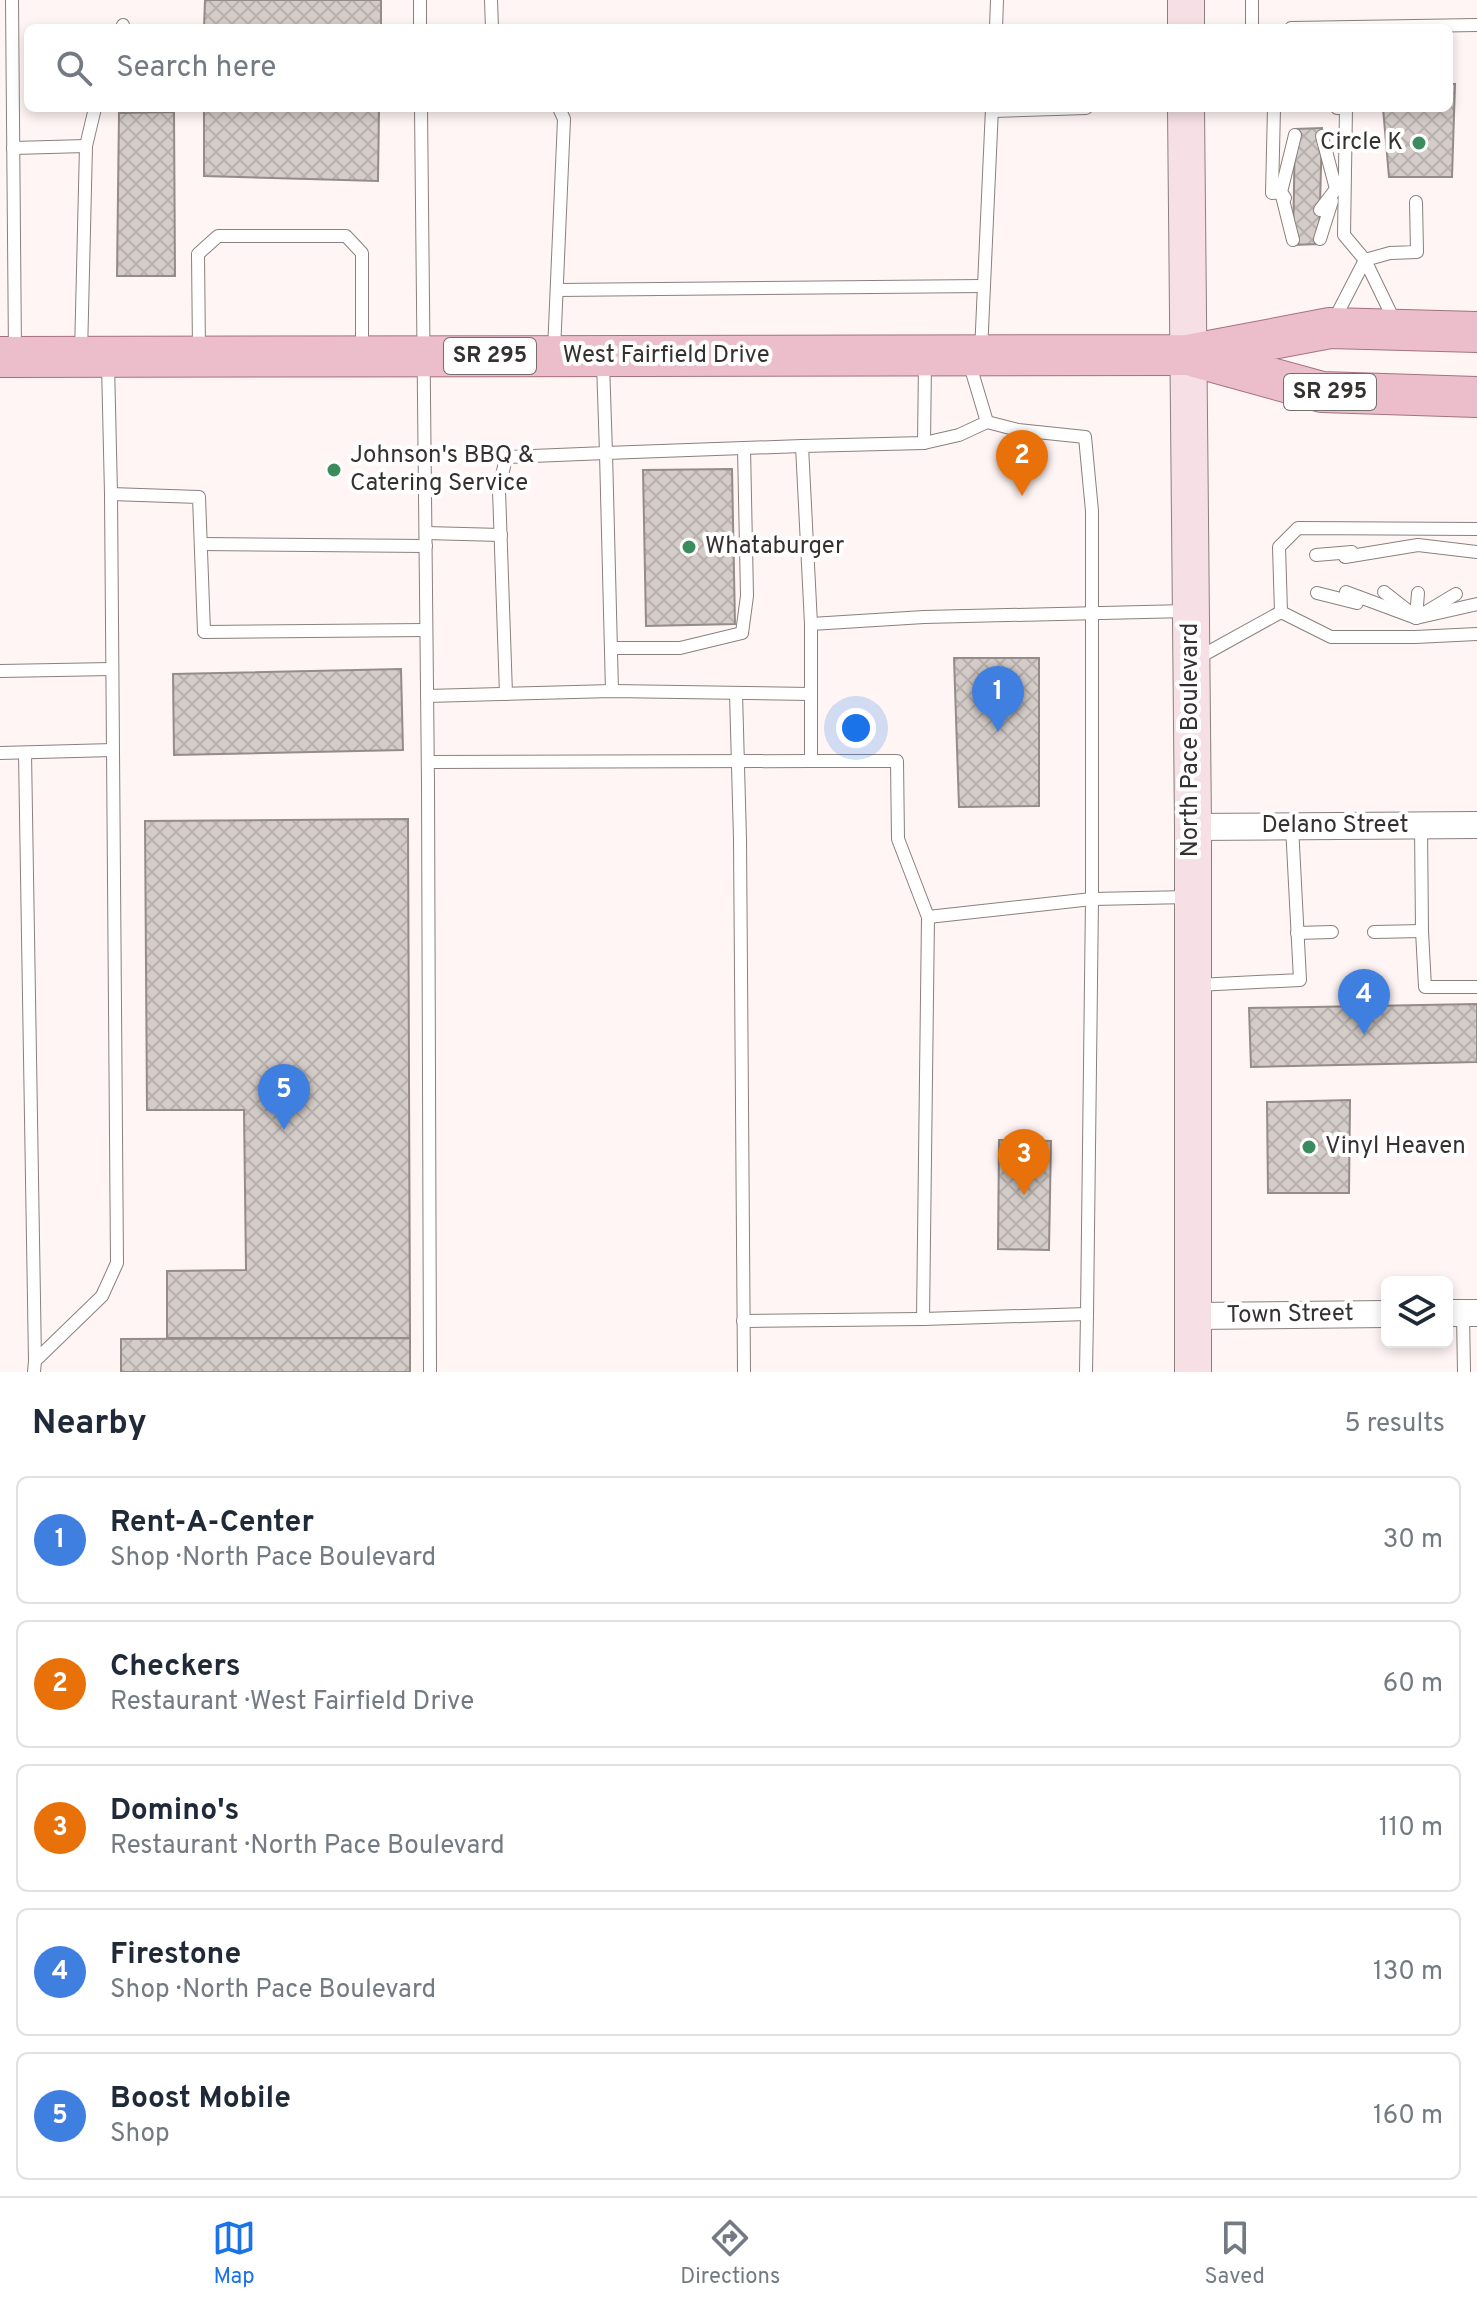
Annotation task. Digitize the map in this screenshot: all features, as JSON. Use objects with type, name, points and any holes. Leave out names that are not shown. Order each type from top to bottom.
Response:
[{"type":"main road","points":[[1186,0],[1186,24]]},
{"type":"main road","name":"North Pace Boulevard","points":[[1186,112],[1193,827],[1193,1372]]},
{"type":"main road","name":"West Fairfield Drive","points":[[8,357],[1188,355],[1330,328],[1477,332]]},
{"type":"main road","name":"West Fairfield Drive","points":[[1188,355],[1322,392],[1477,397]]},
{"type":"street","name":"Delano Street","points":[[1193,827],[1477,825]]},
{"type":"street","name":"Town Street","points":[[1193,1316],[1381,1314]]},
{"type":"lane","points":[[8,357],[15,291],[12,0]]},
{"type":"lane","points":[[420,0],[420,24]]},
{"type":"lane","points":[[491,0],[492,24]]},
{"type":"lane","points":[[996,24],[997,0]]},
{"type":"lane","points":[[1252,0],[1252,24]]},
{"type":"lane","points":[[1453,25],[1477,25]]},
{"type":"lane","points":[[34,1366],[102,1296],[117,1263],[111,494],[94,357],[86,146],[94,112]]},
{"type":"lane","points":[[421,112],[430,1372]]},
{"type":"lane","points":[[554,356],[564,119],[561,112]]},
{"type":"lane","points":[[987,422],[974,355],[984,286],[992,112]]},
{"type":"lane","points":[[1274,112],[1272,193],[1281,192]]},
{"type":"lane","points":[[1346,112],[1340,189],[1344,235],[1365,260],[1399,330]]},
{"type":"lane","points":[[1293,240],[1281,192],[1295,135]]},
{"type":"lane","points":[[1320,239],[1340,189],[1322,136]]},
{"type":"lane","points":[[13,148],[86,146]]},
{"type":"lane","points":[[1281,192],[1294,167]]},
{"type":"lane","points":[[1321,168],[1340,189]]},
{"type":"lane","points":[[1320,210],[1340,189]]},
{"type":"lane","points":[[1281,192],[1293,210]]},
{"type":"lane","points":[[1330,328],[1365,260],[1390,253],[1417,252],[1416,202]]},
{"type":"lane","points":[[199,357],[198,254],[218,236],[346,236],[362,253],[362,356]]},
{"type":"lane","points":[[557,290],[984,286]]},
{"type":"lane","points":[[0,291],[15,291]]},
{"type":"lane","points":[[924,443],[925,355]]},
{"type":"lane","points":[[603,356],[612,691]]},
{"type":"lane","points":[[506,694],[499,490],[506,457],[924,443],[959,435],[987,422],[1018,430],[1085,437],[1092,511],[1092,899],[1086,1372]]},
{"type":"lane","points":[[802,446],[811,624],[811,761]]},
{"type":"lane","points":[[611,648],[680,648],[742,633],[747,596],[744,448]]},
{"type":"lane","points":[[111,494],[199,497],[204,632],[426,630]]},
{"type":"lane","points":[[1281,612],[1279,547],[1298,528],[1477,529]]},
{"type":"lane","points":[[1418,529],[1418,551]]},
{"type":"lane","points":[[201,544],[426,540],[501,535]]},
{"type":"lane","points":[[1385,557],[1418,551]]},
{"type":"lane","points":[[1316,555],[1418,551],[1477,554]]},
{"type":"lane","points":[[1345,557],[1418,551],[1455,557]]},
{"type":"lane","points":[[1346,592],[1416,618]]},
{"type":"lane","points":[[1384,592],[1416,618]]},
{"type":"lane","points":[[1317,593],[1416,618],[1477,602]]},
{"type":"lane","points":[[1415,637],[1418,593]]},
{"type":"lane","points":[[1416,618],[1456,594]]},
{"type":"lane","points":[[811,624],[924,617],[1190,610]]},
{"type":"lane","points":[[1281,612],[1331,637],[1477,634]]},
{"type":"lane","points":[[1191,662],[1281,612]]},
{"type":"lane","points":[[0,671],[112,669]]},
{"type":"lane","points":[[427,696],[612,691],[811,694]]},
{"type":"lane","points":[[736,693],[744,1372]]},
{"type":"lane","points":[[0,753],[113,750]]},
{"type":"lane","points":[[25,753],[34,1366]]},
{"type":"lane","points":[[428,762],[897,761],[898,839],[928,917],[923,1319]]},
{"type":"lane","points":[[1191,986],[1300,980],[1292,826]]},
{"type":"lane","points":[[1421,826],[1425,987],[1477,987]]},
{"type":"lane","points":[[928,917],[1092,899],[1192,897]]},
{"type":"lane","points":[[1374,932],[1422,931]]},
{"type":"lane","points":[[1297,933],[1332,932]]},
{"type":"lane","points":[[1462,1313],[1464,1372]]},
{"type":"lane","points":[[743,1321],[1087,1314]]},
{"type":"building","points":[[205,0],[381,0],[381,24],[204,24]]},
{"type":"building","name":"Circle K","points":[[1455,84],[1452,177],[1389,177],[1383,112],[1453,112]]},
{"type":"building","points":[[174,112],[175,276],[117,276],[119,113]]},
{"type":"building","points":[[204,112],[379,112],[378,181],[204,176]]},
{"type":"building","name":"Circle K","points":[[1322,128],[1319,244],[1293,245],[1295,129]]},
{"type":"building","name":"Whataburger","points":[[732,469],[735,624],[646,626],[643,470]]},
{"type":"building","points":[[954,658],[1039,658],[1039,806],[959,807]]},
{"type":"building","points":[[401,669],[403,750],[174,755],[173,674]]},
{"type":"building","points":[[408,819],[410,1338],[167,1338],[167,1271],[246,1270],[244,1110],[147,1110],[145,821]]},
{"type":"building","points":[[1477,1004],[1477,1062],[1251,1067],[1249,1008]]},
{"type":"building","name":"Vinyl Heaven","points":[[1350,1100],[1349,1193],[1268,1193],[1267,1102]]},
{"type":"building","points":[[999,1140],[1051,1141],[1049,1250],[998,1249]]},
{"type":"building","points":[[410,1338],[410,1372],[121,1372],[121,1339]]},
{"type":"place","name":"Circle K","points":[[1419,143]]},
{"type":"place","name":"Johnson's BBQ & Catering Service","points":[[334,470]]},
{"type":"place","name":"Checkers","points":[[1022,496]]},
{"type":"place","name":"Whataburger","points":[[689,547]]},
{"type":"place","name":"Rent-A-Center","points":[[998,732]]},
{"type":"place","name":"Firestone","points":[[1364,1035]]},
{"type":"place","name":"Boost Mobile","points":[[284,1130]]},
{"type":"place","name":"Vinyl Heaven","points":[[1309,1147]]},
{"type":"place","name":"Domino's","points":[[1024,1195]]}]
